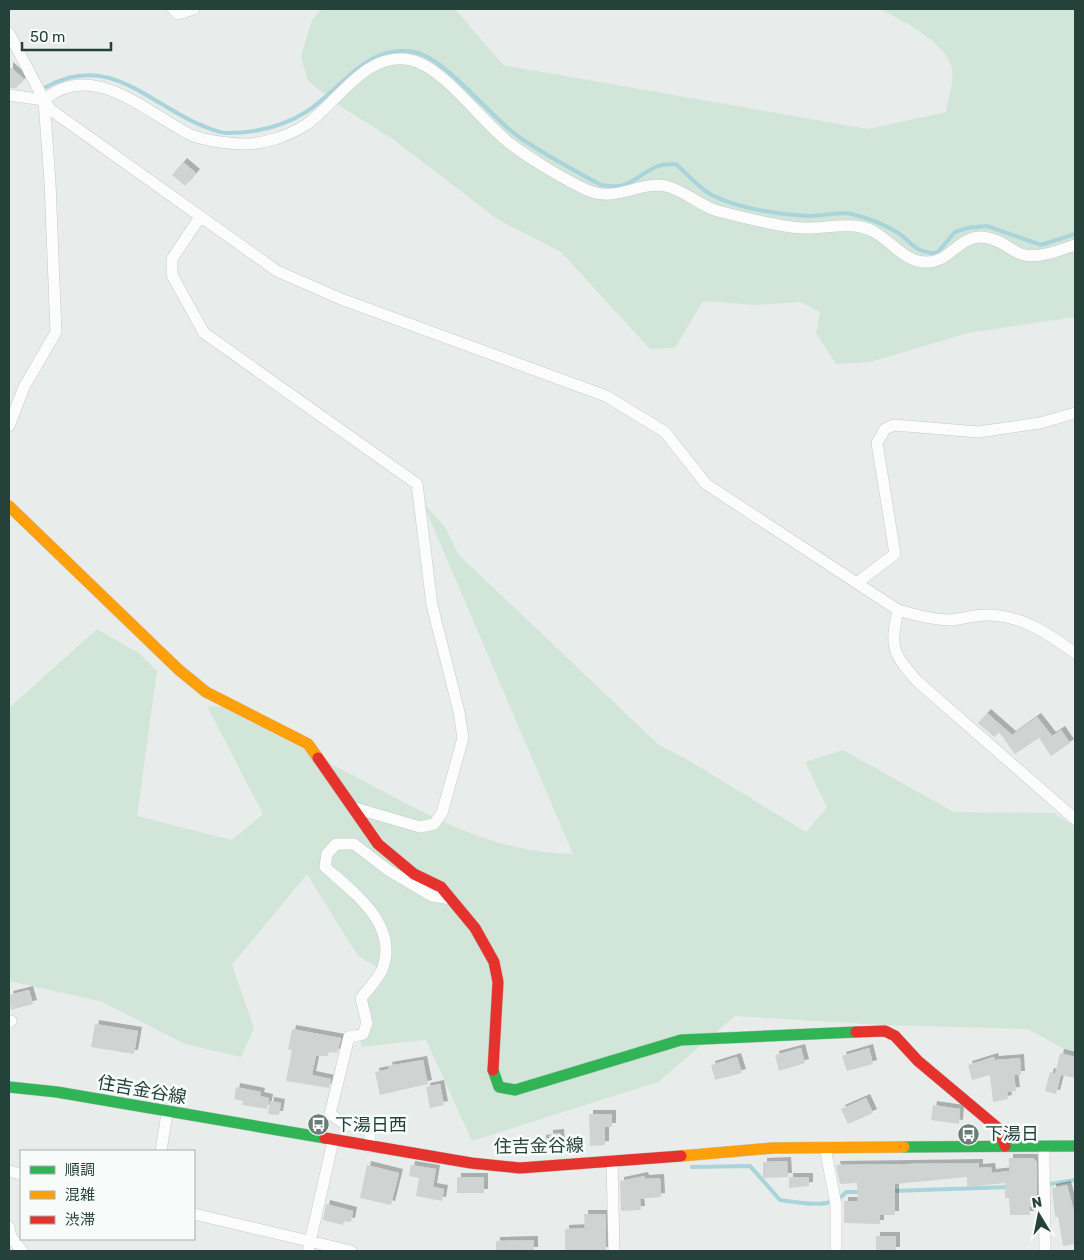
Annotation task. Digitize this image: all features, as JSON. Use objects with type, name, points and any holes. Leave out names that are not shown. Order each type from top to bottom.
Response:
[{"type":"street","points":[[173,9],[178,14],[194,9]]},
{"type":"street","points":[[9,33],[51,110],[277,271],[341,299],[606,396],[665,432],[706,484],[898,610],[950,620],[989,615],[1018,620],[1040,628],[1075,653]]},
{"type":"street","points":[[44,100],[55,90],[77,84],[112,90],[136,100],[192,135],[244,144],[273,140],[306,125],[367,70],[380,62],[410,59],[430,68],[513,146],[586,189],[602,196],[628,192],[653,184],[670,187],[715,210],[804,228],[862,227],[885,237],[905,256],[924,263],[940,261],[964,242],[978,237],[997,239],[1023,255],[1044,254],[1075,245]]},
{"type":"street","points":[[9,95],[44,100]]},
{"type":"street","points":[[9,426],[24,387],[56,332],[50,182],[44,100]]},
{"type":"street","points":[[200,217],[172,260],[172,275],[204,332],[417,484],[432,604],[459,712],[462,738],[442,813],[434,824],[420,827],[356,808]]},
{"type":"street","points":[[858,582],[895,554],[877,443],[885,428],[894,425],[978,432],[1040,423],[1075,413]]},
{"type":"street","points":[[9,506],[179,670],[206,692],[308,744],[356,808],[378,844],[414,874],[441,887],[476,928],[494,962],[498,982],[492,1056],[493,1074],[499,1087],[515,1090],[681,1040],[884,1031],[895,1036],[918,1061],[999,1129],[1005,1146]]},
{"type":"street","points":[[898,610],[892,639],[898,658],[917,681],[1003,755],[1046,796],[1075,819]]},
{"type":"street","points":[[370,1147],[370,1131],[345,1124],[330,1114],[349,1038],[363,1034],[367,1023],[361,998],[382,970],[385,948],[384,932],[376,917],[359,898],[325,867],[327,854],[336,844],[354,844],[388,870],[432,896],[451,899]]},
{"type":"street","name":"住吉金谷線","points":[[9,1087],[57,1092],[167,1113],[370,1147],[471,1163],[520,1168],[773,1148],[1075,1146]]},
{"type":"street","points":[[161,1150],[167,1113]]},
{"type":"street","points":[[309,1246],[333,1141]]},
{"type":"street","points":[[1044,1146],[1045,1251]]},
{"type":"street","points":[[825,1147],[836,1202],[836,1251]]},
{"type":"street","points":[[612,1161],[614,1251]]},
{"type":"street","points":[[195,1214],[309,1246],[351,1251]]},
{"type":"street","points":[[9,1227],[12,1237],[22,1251]]},
{"type":"green space","points":[[322,9],[455,9],[503,65],[868,129],[946,112],[951,90],[952,69],[949,60],[942,51],[922,33],[879,9],[1075,9],[1075,317],[968,333],[870,362],[836,364],[816,333],[820,312],[801,302],[755,305],[703,301],[675,348],[650,349],[561,252],[497,219],[394,140],[343,108],[308,81],[301,56],[312,20]]},
{"type":"green space","points":[[422,501],[445,527],[458,554],[659,745],[688,760],[806,832],[827,807],[805,762],[843,750],[954,812],[1054,813],[1075,827],[1075,1055],[1028,1029],[883,1025],[735,1016],[658,1082],[472,1141],[426,1040],[361,1047],[363,1006],[382,970],[358,956],[307,874],[232,965],[254,1028],[241,1057],[185,1044],[100,1001],[9,981],[9,708],[97,629],[140,654],[157,671],[137,816],[232,840],[263,814],[207,706],[222,707],[442,821],[491,840],[516,847],[544,852],[573,854]]},
{"type":"building","points":[[9,66],[24,79],[16,88],[9,88]]},
{"type":"building","points":[[183,162],[196,173],[185,186],[172,175]]},
{"type":"building","points":[[987,713],[1012,735],[1037,717],[1052,736],[1061,730],[1070,743],[1051,756],[1039,738],[1015,754],[999,732],[994,737],[978,723]]},
{"type":"building","points":[[29,990],[33,1004],[11,1010],[9,995]]},
{"type":"building","points":[[95,1024],[138,1031],[134,1054],[91,1047]]},
{"type":"building","points":[[292,1029],[341,1038],[337,1053],[329,1052],[328,1056],[316,1056],[312,1075],[331,1079],[329,1088],[286,1081],[292,1050],[288,1049]]},
{"type":"building","points":[[801,1048],[805,1063],[779,1071],[775,1055]]},
{"type":"building","points":[[869,1048],[873,1064],[847,1071],[842,1056]]},
{"type":"building","points":[[1060,1053],[1075,1057],[1075,1078],[1061,1075],[1056,1094],[1045,1091],[1050,1072],[1055,1074]]},
{"type":"building","points":[[737,1057],[742,1073],[715,1080],[711,1065]]},
{"type":"building","points":[[994,1057],[995,1060],[1020,1058],[1021,1075],[1014,1075],[1016,1091],[1007,1092],[1008,1099],[993,1102],[990,1075],[972,1080],[968,1065]]},
{"type":"building","points":[[423,1060],[428,1084],[380,1095],[375,1072],[389,1069],[388,1066]]},
{"type":"building","points":[[440,1084],[444,1105],[430,1108],[426,1087]]},
{"type":"building","points":[[236,1087],[261,1092],[260,1096],[269,1098],[267,1109],[242,1105],[243,1101],[234,1099]]},
{"type":"building","points":[[866,1098],[873,1113],[848,1124],[841,1109]]},
{"type":"building","points":[[270,1101],[281,1103],[279,1115],[268,1114]]},
{"type":"building","points":[[933,1105],[960,1109],[959,1124],[931,1120]]},
{"type":"building","points":[[589,1114],[612,1114],[612,1127],[605,1127],[605,1145],[590,1146]]},
{"type":"building","points":[[560,1133],[561,1149],[543,1150],[542,1139],[549,1138],[549,1134]]},
{"type":"building","points":[[1009,1158],[1033,1158],[1037,1162],[1037,1200],[1035,1200],[1035,1207],[1029,1207],[1030,1215],[1010,1215],[1009,1198],[1005,1198],[1005,1183],[967,1187],[967,1177],[895,1184],[895,1215],[880,1215],[880,1224],[844,1223],[844,1201],[858,1201],[857,1183],[840,1184],[836,1165],[979,1163],[979,1168],[991,1167],[992,1173],[1009,1171]]},
{"type":"building","points":[[787,1161],[788,1177],[763,1178],[763,1162]]},
{"type":"building","points":[[367,1165],[399,1173],[391,1205],[360,1198]]},
{"type":"building","points":[[411,1165],[436,1169],[433,1187],[444,1189],[442,1201],[416,1196],[419,1178],[409,1176]]},
{"type":"building","points":[[644,1176],[645,1179],[660,1178],[661,1197],[640,1199],[641,1210],[621,1211],[620,1181]]},
{"type":"building","points":[[457,1177],[484,1177],[484,1193],[457,1193]]},
{"type":"building","points":[[789,1177],[809,1177],[809,1186],[789,1188]]},
{"type":"building","points":[[1067,1185],[1075,1215],[1075,1244],[1063,1246],[1058,1217],[1055,1217],[1052,1188]]},
{"type":"building","points":[[326,1204],[353,1211],[351,1222],[344,1221],[343,1225],[323,1220]]},
{"type":"building","points":[[584,1214],[606,1214],[606,1251],[565,1251],[565,1229],[585,1228]]},
{"type":"building","points":[[876,1236],[896,1236],[896,1251],[876,1251]]},
{"type":"building","points":[[534,1240],[534,1251],[496,1251],[496,1241]]},
{"type":"waterway","points":[[46,87],[68,78],[88,75],[107,77],[143,93],[212,130],[227,133],[248,132],[287,122],[306,112],[319,103],[355,70],[382,54],[397,51],[414,52],[427,57],[454,76],[507,128],[519,137],[601,185],[619,186],[631,182],[658,166],[676,164],[703,189],[717,198],[757,210],[786,214],[811,216],[852,214],[890,228],[917,249],[937,253],[955,232],[967,228],[987,226],[1041,245],[1075,234]]},
{"type":"waterway","points":[[692,1167],[750,1166],[780,1200],[806,1204],[833,1201],[840,1198],[846,1192],[862,1192]]},
{"type":"waterway","points":[[1051,1184],[1075,1180]]},
{"type":"waterway","points":[[892,1191],[1010,1187]]},
{"type":"traffic: fast","points":[[493,1070],[499,1087],[515,1090],[681,1040],[856,1032]]},
{"type":"traffic: fast","points":[[9,1087],[57,1092],[325,1138]]},
{"type":"traffic: fast","points":[[904,1147],[1075,1146]]},
{"type":"traffic: slow","points":[[9,506],[179,670],[206,692],[308,744],[318,758]]},
{"type":"traffic: slow","points":[[681,1156],[773,1148],[904,1147]]},
{"type":"traffic: jam","points":[[318,758],[378,844],[414,874],[441,887],[475,928],[494,962],[498,982],[493,1070]]},
{"type":"traffic: jam","points":[[856,1032],[885,1031],[895,1036],[918,1061],[999,1129],[1005,1146]]},
{"type":"traffic: jam","points":[[325,1138],[471,1163],[520,1168],[681,1156]]},
{"type":"place","name":"下湯日西","points":[[319,1125]]},
{"type":"place","name":"下湯日","points":[[969,1134]]}]
